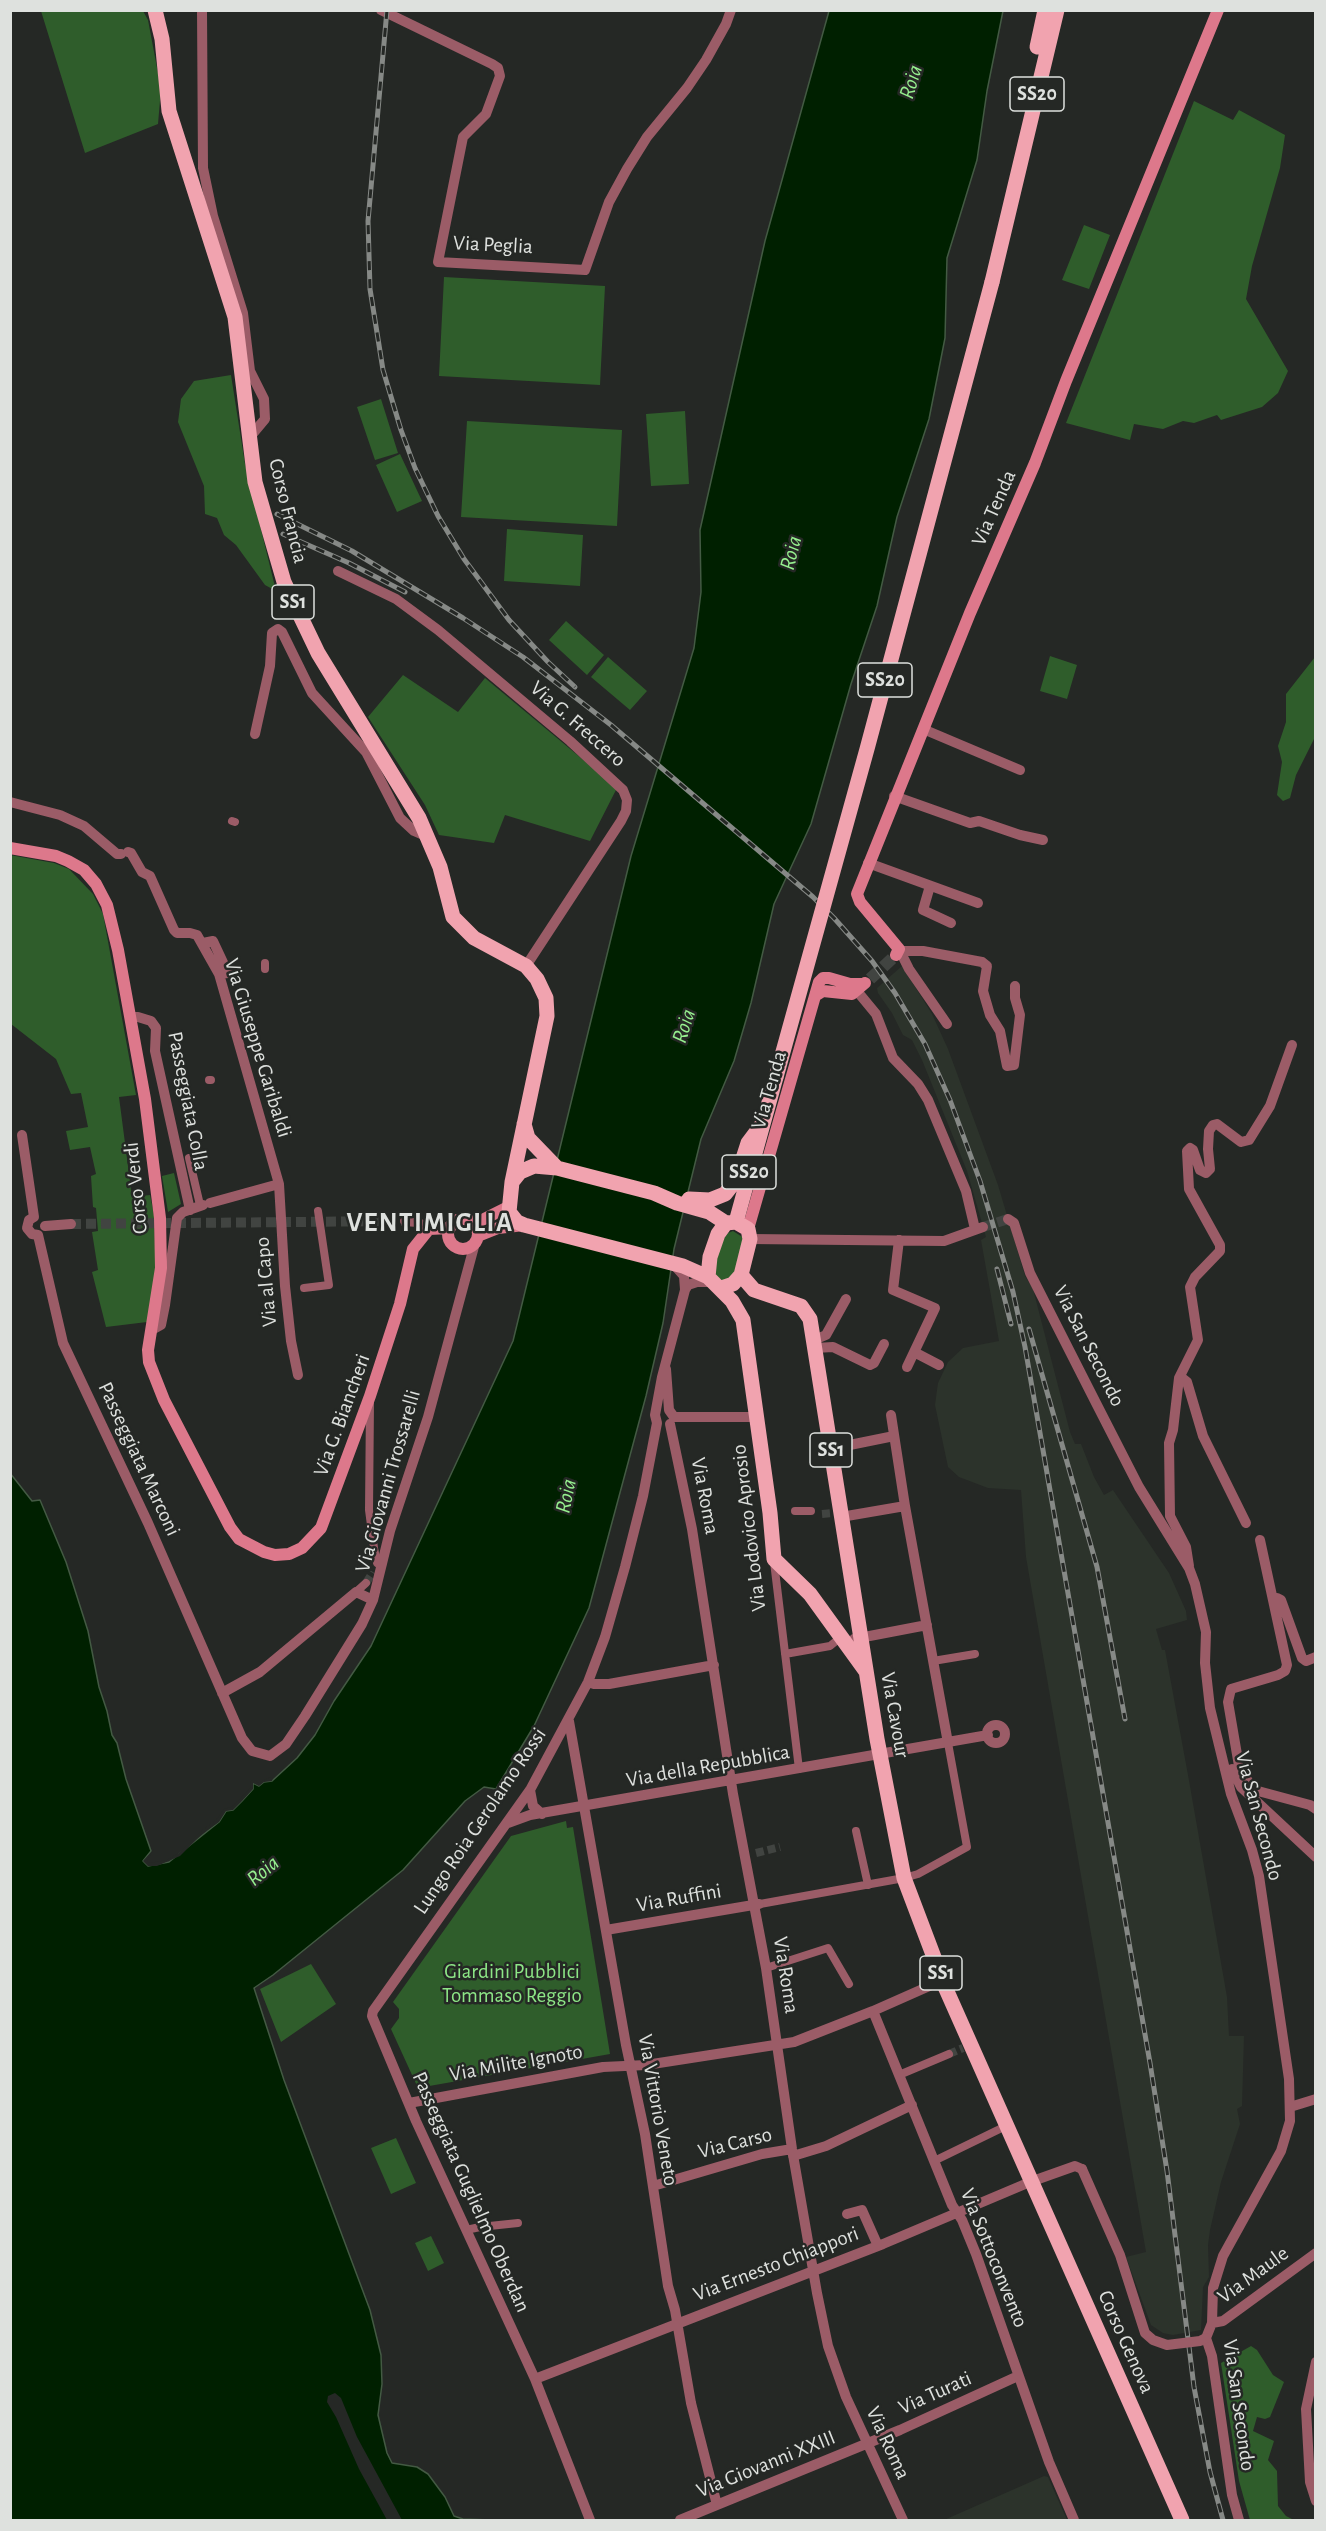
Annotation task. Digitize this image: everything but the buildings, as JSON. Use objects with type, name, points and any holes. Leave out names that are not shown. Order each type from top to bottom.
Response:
[{"type":"main road","name":"Corso Francia","points":[[154,10],[162,39],[169,111],[235,317],[255,482],[284,582],[318,653],[397,778],[428,837],[440,867],[453,917],[474,938],[526,966],[537,979],[546,998],[547,1016],[524,1124]]},
{"type":"main road","points":[[1017,177],[1021,123],[1045,10]]},
{"type":"main road","name":"SS20","points":[[736,1226],[992,282],[1056,10]]},
{"type":"main road","points":[[1017,177],[1035,136],[1066,10]]},
{"type":"main road","name":"Via Tenda","points":[[898,953],[856,897],[894,796],[1035,464],[1066,381],[1218,10]]},
{"type":"main road","name":"Corso Verdi","points":[[10,848],[56,856],[84,870],[96,884],[107,905],[131,1017],[150,1132],[160,1218],[161,1268],[149,1362],[164,1400],[230,1527],[239,1539],[264,1552]]},
{"type":"main road","name":"Via Tenda","points":[[736,1226],[819,982],[823,978],[863,985]]},
{"type":"main road","points":[[654,1193],[696,1201],[710,1200],[725,1194],[731,1187],[748,1143],[763,1122]]},
{"type":"main road","points":[[524,1124],[536,1159],[557,1168],[654,1193],[736,1226]]},
{"type":"main road","name":"SS1","points":[[508,1208],[524,1124]]},
{"type":"main road","points":[[512,1182],[536,1159]]},
{"type":"main road","points":[[476,1234],[461,1220],[450,1228],[449,1239],[457,1248],[470,1247],[476,1234],[508,1208],[512,1216],[530,1227],[681,1268],[714,1283],[733,1284],[741,1275],[736,1226]]},
{"type":"main road","points":[[714,1283],[710,1257],[718,1234],[736,1226]]},
{"type":"main road","points":[[476,1234],[498,1228],[530,1227]]},
{"type":"main road","points":[[429,1229],[450,1228]]},
{"type":"main road","name":"Via G. Biancheri","points":[[264,1552],[275,1555],[289,1554],[302,1548],[321,1528],[370,1396],[399,1304],[413,1249],[429,1229]]},
{"type":"main road","name":"Via Cavour","points":[[741,1275],[748,1286],[762,1294],[801,1306],[810,1319],[838,1513],[904,1878],[967,2047],[1030,2182]]},
{"type":"main road","name":"Via Lodovico Aprosio","points":[[714,1283],[732,1301],[743,1320],[770,1513],[774,1559]]},
{"type":"main road","points":[[743,1320],[744,1307],[751,1299],[762,1294]]},
{"type":"main road","points":[[774,1559],[810,1593],[867,1672]]},
{"type":"main road","name":"Corso Genova","points":[[1030,2182],[1182,2520]]},
{"type":"street","points":[[202,10],[203,168],[213,216],[243,313],[249,371],[264,399],[265,419],[250,437]]},
{"type":"street","name":"Via Peglia","points":[[381,10],[492,63],[498,68],[500,76],[486,114],[463,137],[438,262],[585,270],[609,202],[647,137],[706,60],[726,24],[730,10]]},
{"type":"street","name":"Via G. Freccero","points":[[338,571],[396,599],[438,630],[570,741],[623,790],[627,800],[626,811],[621,821],[526,966]]},
{"type":"street","points":[[255,734],[270,666],[272,633],[278,629],[282,632],[312,693],[366,752],[399,818],[414,831],[428,837]]},
{"type":"street","points":[[923,729],[1020,770]]},
{"type":"street","points":[[894,796],[970,823],[979,821],[1043,840]]},
{"type":"street","name":"Via Giuseppe Garibaldi","points":[[10,802],[60,815],[84,826],[122,853],[131,853],[142,872],[150,876],[174,930],[177,933],[197,935],[203,943],[219,974],[255,1116],[279,1184]]},
{"type":"street","points":[[868,863],[978,903]]},
{"type":"street","points":[[930,886],[923,910],[951,922]]},
{"type":"street","points":[[947,1024],[898,953],[922,951],[982,962],[987,966],[983,991],[990,1015],[1000,1030],[1007,1066],[1014,1065],[1020,1015],[1015,986]]},
{"type":"street","points":[[736,1226],[944,1245],[979,1228],[928,1100],[918,1084],[893,1058],[863,985]]},
{"type":"street","name":"Passeggiata Colla","points":[[131,1017],[152,1021],[156,1028],[155,1051],[201,1206]]},
{"type":"street","points":[[1189,1568],[1189,1554],[1170,1516],[1169,1443],[1173,1430],[1179,1378],[1198,1340],[1190,1287],[1196,1276],[1220,1251],[1220,1245],[1189,1189],[1187,1151],[1192,1149],[1200,1170],[1206,1173],[1210,1169],[1208,1140],[1212,1125],[1217,1124],[1241,1142],[1249,1140],[1270,1106],[1292,1045]]},
{"type":"street","points":[[22,1135],[34,1217]]},
{"type":"street","points":[[189,1158],[201,1206]]},
{"type":"street","points":[[152,1330],[160,1325],[165,1305],[177,1218],[201,1206],[279,1184]]},
{"type":"street","name":"Via al Capo","points":[[279,1184],[285,1286],[291,1341],[298,1375]]},
{"type":"street","points":[[304,1288],[329,1285],[318,1211]]},
{"type":"street","points":[[34,1217],[29,1220],[27,1228],[32,1234],[71,1224]]},
{"type":"street","points":[[34,1217],[42,1220],[41,1230]]},
{"type":"street","name":"Via San Secondo","points":[[1008,1219],[1017,1229],[1030,1273],[1139,1486],[1189,1568],[1206,1632],[1207,1688],[1232,1769],[1259,1876],[1289,2079],[1288,2129],[1281,2151],[1224,2256],[1213,2288],[1212,2324],[1206,2338],[1212,2356],[1232,2494],[1239,2520]]},
{"type":"street","points":[[405,1221],[417,1222],[429,1229]]},
{"type":"street","name":"Passeggiata Marconi","points":[[41,1230],[63,1343],[148,1523],[242,1738],[252,1751],[261,1755],[276,1753],[306,1716]]},
{"type":"street","name":"Via Giovanni Trossarelli","points":[[306,1716],[362,1624],[373,1600],[378,1567],[428,1417],[476,1234]]},
{"type":"street","points":[[899,1240],[893,1290],[935,1308],[907,1367]]},
{"type":"street","points":[[681,1268],[685,1290]]},
{"type":"street","points":[[685,1290],[688,1285],[697,1282],[714,1283]]},
{"type":"street","name":"Lungo Roia Gerolamo Rossi","points":[[372,2022],[373,2011],[530,1790],[588,1682],[621,1579],[643,1496],[666,1366],[685,1290]]},
{"type":"street","points":[[814,1344],[826,1335],[846,1299]]},
{"type":"street","points":[[814,1344],[833,1347],[870,1365],[874,1363],[884,1344]]},
{"type":"street","points":[[914,1352],[939,1365]]},
{"type":"street","name":"Via Roma","points":[[666,1366],[671,1417],[692,1529],[731,1781],[744,1857],[757,1905],[793,2153],[828,2346],[846,2397],[903,2520]]},
{"type":"street","points":[[1179,1378],[1187,1382],[1203,1436],[1246,1523]]},
{"type":"street","points":[[370,1396],[369,1510],[378,1567]]},
{"type":"street","points":[[671,1417],[664,1408],[657,1418],[662,1426],[671,1417],[757,1417]]},
{"type":"street","points":[[757,1905],[904,1878],[918,1874],[967,1847],[905,1506],[891,1415]]},
{"type":"street","points":[[830,1449],[894,1436]]},
{"type":"street","points":[[838,1513],[905,1506]]},
{"type":"street","points":[[795,1511],[811,1512]]},
{"type":"street","points":[[1260,1540],[1287,1665],[1285,1671],[1231,1689],[1228,1702],[1232,1769],[1241,1787],[1316,1857]]},
{"type":"street","name":"Via Lodovico Aprosio","points":[[774,1559],[799,1769]]},
{"type":"street","points":[[222,1693],[260,1672],[366,1583]]},
{"type":"street","points":[[356,1592],[373,1600]]},
{"type":"street","points":[[1275,1602],[1277,1598],[1281,1600],[1302,1658],[1306,1661],[1316,1657]]},
{"type":"street","points":[[785,1654],[830,1646],[842,1638],[861,1638],[927,1625]]},
{"type":"street","points":[[933,1661],[975,1654]]},
{"type":"street","points":[[588,1682],[602,1685],[714,1665]]},
{"type":"street","name":"Via Vittorio Veneto","points":[[569,1721],[632,2066],[668,2286],[691,2403],[717,2505]]},
{"type":"street","name":"Via della Repubblica","points":[[503,1827],[512,1820],[542,1814],[988,1735]]},
{"type":"street","points":[[1232,1769],[1258,1791],[1310,1805],[1316,1809]]},
{"type":"street","points":[[530,1790],[533,1806],[542,1814]]},
{"type":"street","points":[[856,1831],[868,1885]]},
{"type":"street","points":[[744,1857],[756,1853]]},
{"type":"street","name":"Via Ruffini","points":[[606,1930],[757,1905]]},
{"type":"street","points":[[766,1968],[798,1960],[828,1948],[849,1984]]},
{"type":"street","name":"Via Milite Ignoto","points":[[409,2103],[603,2067],[646,2065],[777,2046],[794,2042],[873,2011],[943,1980]]},
{"type":"street","name":"Via Sottoconvento","points":[[873,2011],[934,2161],[956,2212],[962,2220],[983,2273],[1050,2465],[1074,2520]]},
{"type":"street","name":"Passeggiata Guglielmo Oberdan","points":[[372,2022],[535,2379],[590,2520]]},
{"type":"street","points":[[899,2075],[949,2054]]},
{"type":"street","points":[[1290,2107],[1316,2099]]},
{"type":"street","name":"Via Carso","points":[[653,2186],[762,2154],[793,2153],[826,2146],[912,2105]]},
{"type":"street","points":[[934,2161],[1006,2127]]},
{"type":"street","name":"Via Ernesto Chiappori","points":[[535,2379],[878,2246],[956,2212],[1075,2166],[1082,2169],[1120,2255],[1146,2333],[1152,2340],[1167,2345],[1200,2341],[1206,2338]]},
{"type":"street","points":[[847,2214],[862,2210],[878,2246]]},
{"type":"street","points":[[466,2230],[518,2223]]},
{"type":"street","name":"Via Maule","points":[[1212,2324],[1232,2315],[1316,2253]]},
{"type":"street","points":[[1316,2362],[1306,2409],[1310,2482],[1316,2501]]},
{"type":"street","name":"Via Turati","points":[[867,2444],[1018,2376]]},
{"type":"street","name":"Via Giovanni XXIII","points":[[680,2520],[867,2444]]},
{"type":"shaded area","points":[[902,966],[932,1014],[948,1049],[998,1185],[1025,1276],[1033,1289],[1075,1444],[1081,1444],[1104,1495],[1113,1490],[1169,1573],[1186,1611],[1187,1620],[1156,1629],[1162,1650],[1165,1650],[1188,1775],[1227,1997],[1229,2036],[1244,2036],[1242,2106],[1237,2109],[1240,2124],[1221,2182],[1210,2230],[1209,2277],[1203,2287],[1201,2330],[1173,2335],[1163,2333],[1151,2325],[1126,2257],[1146,2252],[1026,1557],[1021,1490],[988,1488],[959,1477],[948,1467],[935,1405],[938,1383],[948,1362],[963,1348],[999,1341],[981,1240],[986,1237],[967,1171],[912,1040],[903,1035],[892,1013],[878,993],[877,988]]},
{"type":"shaded area","points":[[1044,2476],[1048,2477],[1067,2520],[944,2520]]},
{"type":"green space","points":[[41,11],[143,11],[148,20],[161,89],[158,124],[85,153]]},
{"type":"green space","points":[[1194,101],[1233,120],[1239,110],[1285,135],[1280,168],[1252,266],[1246,299],[1288,371],[1278,393],[1262,407],[1221,420],[1217,415],[1194,423],[1183,421],[1163,429],[1134,424],[1130,440],[1066,423]]},
{"type":"green space","points":[[1084,225],[1110,235],[1089,289],[1062,280]]},
{"type":"green space","points":[[444,277],[605,286],[600,385],[439,376]]},
{"type":"green space","points":[[231,375],[245,464],[276,591],[265,585],[236,545],[224,535],[217,518],[205,514],[204,486],[178,422],[181,399],[194,381]]},
{"type":"green space","points":[[381,399],[398,453],[375,460],[357,407]]},
{"type":"green space","points":[[685,411],[689,484],[651,486],[646,414]]},
{"type":"green space","points":[[467,421],[622,430],[617,526],[461,517]]},
{"type":"green space","points":[[400,454],[422,501],[397,512],[376,465]]},
{"type":"green space","points":[[507,529],[583,535],[580,586],[504,581]]},
{"type":"green space","points":[[566,621],[604,655],[587,675],[549,640]]},
{"type":"green space","points":[[1050,656],[1077,665],[1067,699],[1040,691]]},
{"type":"green space","points":[[608,657],[647,691],[630,710],[591,677]]},
{"type":"green space","points":[[1315,657],[1315,737],[1296,775],[1290,798],[1283,801],[1277,795],[1282,762],[1278,746],[1286,722],[1286,694]]},
{"type":"green space","points":[[403,675],[458,712],[485,678],[617,788],[590,841],[505,815],[494,843],[439,835],[425,805],[368,717]]},
{"type":"green space","points":[[10,855],[54,863],[69,869],[93,894],[103,914],[136,1095],[119,1097],[132,1197],[150,1195],[154,1215],[156,1281],[147,1322],[106,1327],[92,1272],[98,1270],[92,1232],[98,1231],[96,1208],[93,1207],[91,1176],[96,1174],[90,1147],[70,1150],[66,1131],[88,1127],[81,1093],[71,1094],[56,1059],[11,1024]]},
{"type":"green space","points":[[174,1173],[181,1204],[168,1212],[162,1176]]},
{"type":"green space","points":[[733,1231],[744,1238],[734,1275],[724,1282],[713,1274],[719,1245],[728,1233]]},
{"type":"green space","name":"Giardini Pubblici Tommaso Reggio","points":[[566,1821],[567,1828],[573,1827],[610,2054],[418,2088],[391,2029],[399,2018],[399,2009],[393,2002],[511,1836]]},
{"type":"green space","points":[[311,1964],[336,2004],[281,2042],[260,1989]]},
{"type":"green space","points":[[396,2138],[416,2183],[391,2194],[371,2148]]},
{"type":"green space","points":[[431,2236],[444,2263],[428,2271],[415,2243]]},
{"type":"green space","points":[[1251,2346],[1257,2350],[1273,2375],[1284,2382],[1270,2417],[1265,2419],[1257,2417],[1253,2431],[1274,2441],[1268,2460],[1277,2471],[1278,2506],[1286,2516],[1294,2520],[1250,2520],[1239,2481],[1221,2363]]},
{"type":"water","name":"Roia","points":[[829,11],[1003,11],[987,91],[977,160],[947,258],[945,338],[929,419],[897,517],[877,606],[851,684],[811,824],[774,904],[751,1003],[734,1061],[701,1139],[674,1249],[663,1323],[646,1396],[589,1608],[534,1726],[496,1789],[484,1787],[465,1801],[403,1870],[254,1988],[284,2080],[370,2310],[381,2355],[382,2384],[378,2415],[387,2453],[392,2463],[417,2467],[428,2474],[445,2497],[454,2516],[463,2519],[492,2520],[11,2520],[10,1473],[32,1501],[40,1500],[66,1562],[88,1631],[99,1687],[112,1735],[117,1743],[126,1779],[151,1851],[143,1861],[148,1866],[169,1862],[219,1822],[226,1811],[233,1810],[253,1789],[253,1783],[259,1786],[264,1782],[272,1781],[297,1758],[315,1735],[334,1701],[371,1646],[513,1341],[631,856],[694,648],[701,592],[700,530],[765,241]]},
{"type":"pier","points":[[273,1776],[272,1781],[264,1782],[259,1786],[253,1783],[253,1789],[233,1810],[226,1811],[219,1822],[202,1834],[180,1856],[157,1866],[148,1866],[143,1861],[154,1849],[147,1861],[149,1863],[167,1860],[179,1853],[216,1820],[224,1809],[231,1807],[240,1799],[250,1788],[251,1781],[255,1780],[258,1783]]},
{"type":"pier","points":[[335,2393],[341,2398],[357,2437],[402,2520],[387,2520],[359,2469],[327,2402],[328,2396]]},
{"type":"tunnel","points":[[870,979],[896,955]]},
{"type":"tunnel","points":[[983,1227],[1008,1219]]},
{"type":"tunnel","points":[[71,1224],[405,1221]]},
{"type":"tunnel","points":[[822,1514],[834,1513]]},
{"type":"tunnel","points":[[366,1583],[373,1572]]},
{"type":"tunnel","points":[[756,1853],[780,1847]]},
{"type":"tunnel","points":[[949,2054],[963,2048]]},
{"type":"railway","points":[[387,10],[368,221],[370,289],[383,370],[415,468],[438,516],[464,559],[509,620],[575,687]]},
{"type":"railway","points":[[277,514],[352,551],[463,618],[523,657],[611,725],[813,897],[834,918],[872,961],[895,993],[925,1044],[950,1100],[980,1181],[1013,1292],[1025,1347],[1150,2063],[1167,2171],[1194,2387],[1210,2472],[1223,2520]]},
{"type":"railway","points":[[283,534],[349,563],[405,592]]},
{"type":"railway","points":[[997,1269],[1011,1324]]},
{"type":"railway","points":[[1029,1329],[1097,1567],[1125,1719]]},
{"type":"district","name":"VENTIMIGLIA","points":[[430,1223]]}]
